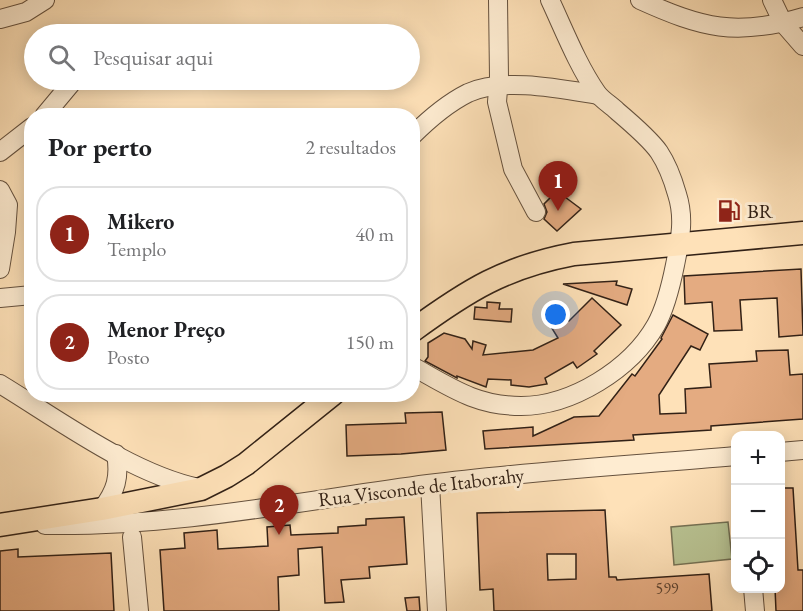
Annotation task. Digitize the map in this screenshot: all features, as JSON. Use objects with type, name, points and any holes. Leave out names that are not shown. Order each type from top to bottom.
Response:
[{"type":"main road","points":[[420,325],[482,284],[511,270],[544,260],[574,254],[803,233]]},
{"type":"main road","points":[[4,525],[102,509],[201,489],[246,464],[323,402]]},
{"type":"street","points":[[0,19],[26,12],[45,0]]},
{"type":"street","points":[[498,0],[498,102],[513,169],[536,212]]},
{"type":"street","points":[[420,371],[477,400],[522,406],[543,404],[566,397],[605,377],[640,347],[656,324],[666,302],[682,229],[681,206],[669,170],[659,151],[598,95],[567,39],[550,0]]},
{"type":"street","points":[[640,0],[691,22],[713,27],[735,29],[783,23],[803,16]]},
{"type":"street","points":[[772,0],[783,23],[803,46]]},
{"type":"street","points":[[420,129],[440,110],[470,92],[498,87],[536,87],[598,95]]},
{"type":"street","points":[[51,108],[66,90]]},
{"type":"street","points":[[0,152],[24,133]]},
{"type":"street","points":[[0,190],[8,205],[0,269]]},
{"type":"street","points":[[0,298],[24,296]]},
{"type":"street","points":[[0,384],[24,398]]},
{"type":"street","points":[[30,402],[116,454],[170,481],[201,489]]},
{"type":"street","points":[[785,452],[803,450]]},
{"type":"street","points":[[102,509],[117,482],[116,454]]},
{"type":"street","name":"Rua Visconde de Itaborahy","points":[[4,525],[90,526],[228,514],[507,475],[731,456]]},
{"type":"street","points":[[430,484],[437,611]]},
{"type":"street","points":[[132,537],[139,611]]},
{"type":"street","points":[[753,593],[755,611]]},
{"type":"green space","points":[[728,522],[731,559],[674,565],[671,527]]},
{"type":"building","points":[[557,191],[581,209],[557,231],[544,219],[547,212],[544,204]]},
{"type":"building","points":[[801,269],[803,335],[779,337],[777,298],[740,300],[742,330],[714,331],[712,302],[685,304],[684,276]]},
{"type":"building","points":[[617,281],[616,285],[632,289],[627,305],[563,284]]},
{"type":"building","points":[[592,298],[621,325],[594,351],[597,354],[577,368],[573,362],[545,378],[547,384],[529,387],[511,385],[511,380],[488,379],[486,387],[457,376],[457,378],[425,361],[428,357],[428,343],[444,333],[465,339],[472,349],[473,341],[486,345],[483,355],[533,350],[558,338],[548,322],[561,312],[569,321]]},
{"type":"building","points":[[487,302],[500,303],[499,309],[512,309],[511,322],[474,319],[475,307],[487,308]]},
{"type":"building","points":[[673,315],[708,334],[700,350],[691,346],[659,395],[660,414],[686,413],[685,389],[711,387],[709,364],[757,361],[756,351],[788,350],[790,375],[803,374],[803,419],[711,426],[711,430],[633,435],[634,440],[485,449],[483,431],[533,427],[533,436],[574,417],[599,416],[632,374],[635,376],[662,339]]},
{"type":"building","points":[[442,412],[446,450],[347,456],[346,425],[406,423],[405,413]]},
{"type":"building","points":[[785,488],[793,488],[798,570],[803,570],[803,611],[776,611],[775,593],[785,593]]},
{"type":"building","points":[[605,510],[609,577],[616,577],[617,580],[709,574],[712,611],[494,611],[493,589],[480,590],[477,513]],"holes":[[[547,554],[576,554],[576,579],[548,580]]]},
{"type":"building","points":[[404,517],[407,564],[369,567],[370,578],[341,580],[344,602],[325,603],[322,547],[298,549],[299,575],[278,577],[279,611],[164,611],[160,550],[185,548],[184,533],[217,530],[218,549],[268,546],[267,527],[290,525],[291,535],[338,533],[338,527],[366,525],[366,519]]},
{"type":"building","points":[[18,549],[18,557],[111,553],[114,611],[0,611],[0,551]]},
{"type":"building","points":[[419,597],[420,611],[407,611],[405,598]]},
{"type":"place","name":"Mikero","points":[[558,211]]},
{"type":"place","name":"BR","points":[[729,211]]},
{"type":"place","name":"Menor Preço","points":[[279,535]]}]
